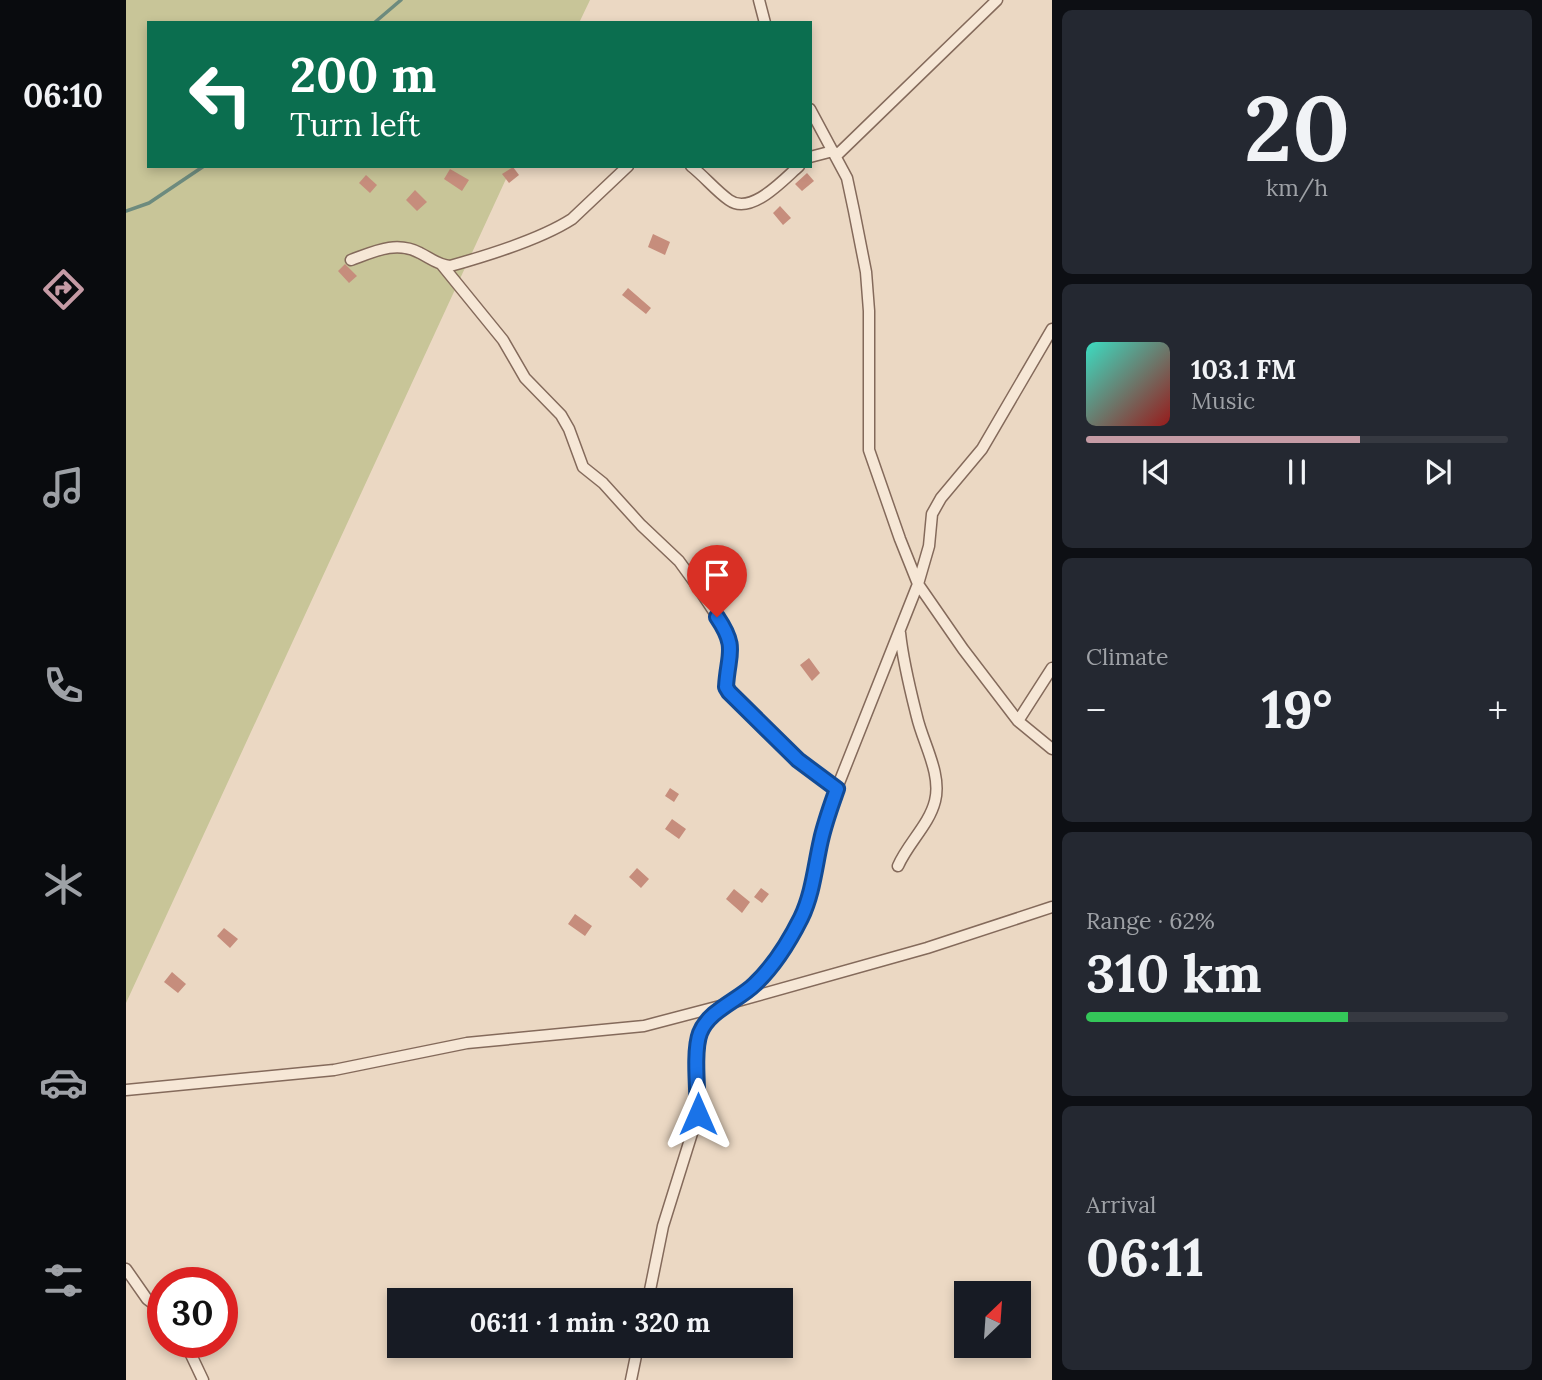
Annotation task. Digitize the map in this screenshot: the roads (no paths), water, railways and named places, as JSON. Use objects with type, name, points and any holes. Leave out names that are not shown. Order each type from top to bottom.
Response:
[{"type":"street","points":[[760,0],[765,21]]},
{"type":"street","points":[[812,157],[834,154],[997,0]]},
{"type":"street","points":[[812,113],[847,177],[866,272],[870,358],[869,450],[900,539],[918,584],[962,649],[1018,721],[1052,749]]},
{"type":"street","points":[[351,260],[382,248],[400,246],[450,266],[506,249],[561,226],[586,208],[626,168]]},
{"type":"street","points":[[693,168],[727,199],[742,206],[772,190],[797,168]]},
{"type":"street","points":[[442,265],[503,340],[525,379],[561,415],[583,467],[603,483],[678,561],[695,583],[728,633],[731,651],[726,687],[729,692],[798,760],[837,789]]},
{"type":"street","points":[[650,1288],[663,1226],[698,1114],[699,1036],[711,1017],[754,985],[775,963],[802,915],[811,890],[825,824],[837,789],[918,584],[929,546],[932,514],[982,449],[1052,329]]},
{"type":"street","points":[[898,866],[906,849],[931,813],[936,797],[936,780],[917,720],[903,659],[900,631]]},
{"type":"street","points":[[1018,721],[1052,668]]},
{"type":"street","points":[[126,1090],[334,1070],[467,1043],[644,1026],[928,948],[1052,907]]},
{"type":"street","points":[[126,1269],[147,1299]]},
{"type":"street","points":[[193,1358],[203,1380]]},
{"type":"street","points":[[631,1380],[636,1358]]},
{"type":"waterway","points":[[376,21],[401,0]]},
{"type":"waterway","points":[[126,211],[149,203],[201,168]]}]
